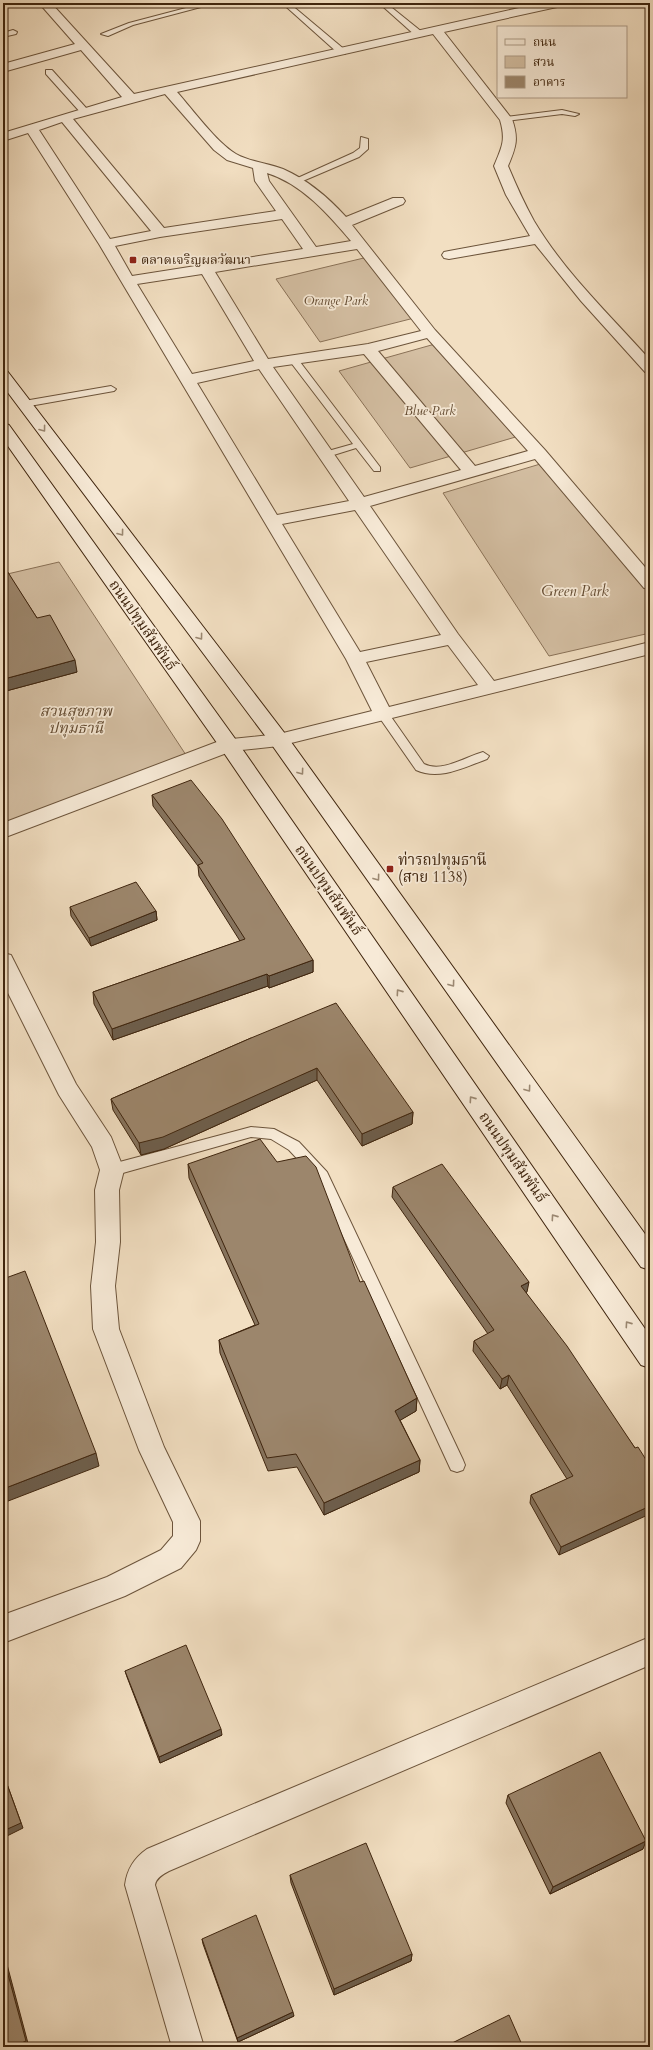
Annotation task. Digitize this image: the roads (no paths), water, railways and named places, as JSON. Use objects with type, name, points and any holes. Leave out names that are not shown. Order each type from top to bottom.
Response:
[{"type":"street","points":[[45,3],[124,92],[132,98]]},
{"type":"street","points":[[3,138],[31,127],[132,98],[557,3]]},
{"type":"street","points":[[436,30],[506,118],[512,136],[510,146],[501,166],[516,204],[538,239],[650,369]]},
{"type":"street","points":[[3,68],[83,46]]},
{"type":"street","points":[[168,90],[219,147],[232,157],[278,172],[304,186],[330,208],[361,244],[430,333],[539,453],[650,584]]},
{"type":"street","points":[[65,117],[160,233]]},
{"type":"street","points":[[31,127],[129,281],[355,659],[383,714]]},
{"type":"street","points":[[259,167],[262,181],[312,252]]},
{"type":"street","points":[[343,222],[374,212],[398,201]]},
{"type":"street","points":[[106,244],[160,233],[286,214]]},
{"type":"street","points":[[449,255],[538,239]]},
{"type":"street","points":[[129,281],[361,244]]},
{"type":"street","points":[[206,269],[263,364],[324,455],[452,638],[490,688]]},
{"type":"street","points":[[188,380],[263,364],[368,349],[430,333]]},
{"type":"street","points":[[368,349],[470,471]]},
{"type":"street","points":[[3,376],[278,740],[648,1252]]},
{"type":"street","name":"ถนนปทุมสัมพันธ์","points":[[3,428],[229,745],[650,1356]]},
{"type":"street","points":[[272,521],[359,504],[470,471],[539,453]]},
{"type":"street","points":[[355,659],[452,638]]},
{"type":"street","points":[[3,831],[229,745],[278,740],[650,648]]},
{"type":"street","points":[[3,961],[67,1089],[103,1144],[112,1170],[107,1190],[108,1242],[103,1286],[106,1329],[152,1450],[187,1521],[186,1541],[171,1559],[115,1587],[3,1629]]},
{"type":"street","points":[[188,2047],[140,1885],[141,1878],[149,1866],[158,1860],[650,1651]]},
{"type":"lane","points":[[3,6],[10,3]]},
{"type":"lane","points":[[105,34],[131,24],[213,3]]},
{"type":"lane","points":[[285,3],[342,52]]},
{"type":"lane","points":[[382,3],[419,34]]},
{"type":"lane","points":[[3,35],[13,32]]},
{"type":"lane","points":[[48,72],[84,111]]},
{"type":"lane","points":[[506,118],[562,112],[575,114]]},
{"type":"lane","points":[[295,181],[356,155],[364,149],[364,139]]},
{"type":"lane","points":[[294,360],[377,469]]},
{"type":"lane","points":[[24,404],[111,389]]},
{"type":"lane","points":[[324,455],[358,445]]},
{"type":"lane","points":[[383,714],[420,767],[425,771],[439,771],[483,756]]},
{"type":"lane","points":[[112,1170],[251,1132],[274,1134],[294,1146],[322,1176],[457,1465]]},
{"type":"place","name":"ตลาดเจริญผลวัฒนา","points":[[133,260]]},
{"type":"place","name":"ท่ารถปทุมธานี (สาย 1138)","points":[[390,869]]},
{"type":"park label","name":"Orange Park","points":[[336,301]]},
{"type":"park label","name":"Blue Park","points":[[430,411]]},
{"type":"park label","name":"Green Park","points":[[575,591]]},
{"type":"park label","name":"สวนสุขภาพ ปทุมธานี","points":[[76,720]]}]
